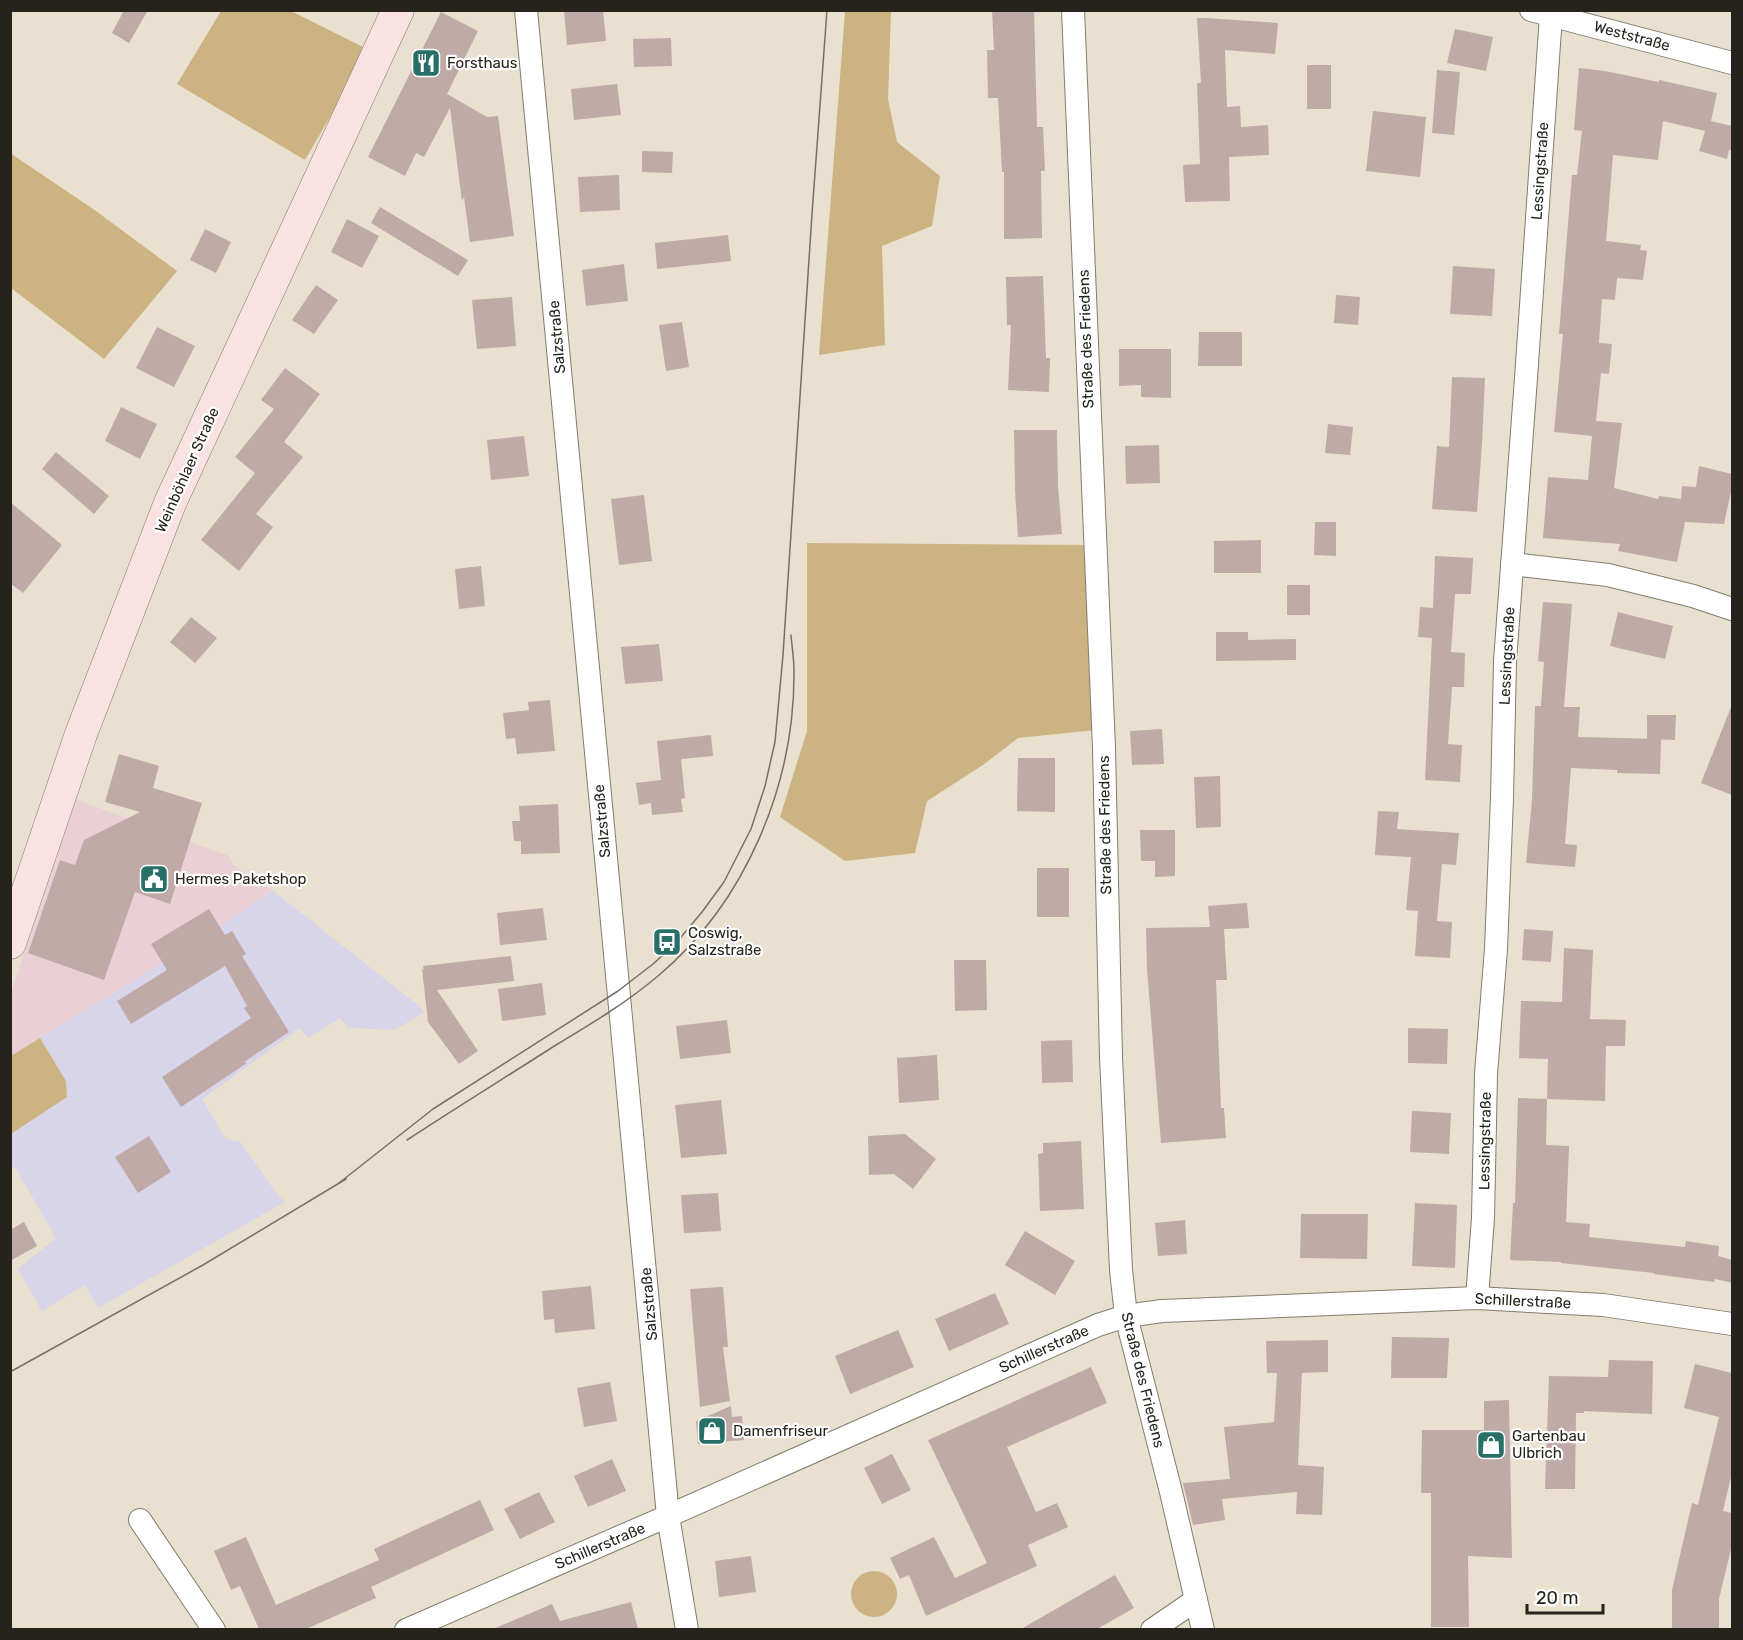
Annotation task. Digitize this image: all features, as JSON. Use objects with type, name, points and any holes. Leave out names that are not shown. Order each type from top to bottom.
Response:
[{"type":"main road","name":"Weinböhlaer Straße","points":[[10,943],[81,734],[170,502],[398,10]]},
{"type":"street","name":"Salzstraße","points":[[526,10],[668,1516],[687,1629]]},
{"type":"street","name":"Straße des Friedens","points":[[1073,10],[1104,748],[1112,1068],[1121,1270],[1126,1316],[1174,1502],[1203,1629]]},
{"type":"street","name":"Weststraße","points":[[1541,13],[1732,63]]},
{"type":"street","name":"Lessingstraße","points":[[1476,1298],[1483,1218],[1486,1074],[1497,949],[1505,661],[1541,13]]},
{"type":"street","points":[[1512,564],[1608,575],[1693,596],[1732,609]]},
{"type":"street","name":"Schillerstraße","points":[[406,1629],[668,1516],[1098,1325],[1126,1316],[1162,1311],[1476,1298],[1603,1305],[1732,1324]]},
{"type":"street","points":[[140,1520],[214,1629]]},
{"type":"street","points":[[1152,1629],[1196,1600]]},
{"type":"shaded area","points":[[221,11],[291,11],[369,50],[305,160],[177,84]]},
{"type":"shaded area","points":[[845,11],[891,11],[888,99],[897,142],[940,176],[932,226],[882,246],[885,345],[819,355]]},
{"type":"shaded area","points":[[10,153],[96,211],[177,271],[104,359],[11,288]]},
{"type":"shaded area","points":[[807,543],[1094,545],[1096,730],[1018,738],[983,765],[927,801],[915,853],[845,861],[780,817],[807,731]]},
{"type":"shaded area","points":[[75,799],[229,856],[235,866],[272,890],[221,926],[11,1056],[11,993]]},
{"type":"shaded area","points":[[272,890],[424,1012],[395,1030],[348,1028],[340,1018],[308,1038],[300,1028],[202,1099],[226,1139],[240,1142],[285,1202],[98,1308],[85,1285],[42,1311],[18,1269],[56,1238],[15,1167],[11,1168],[11,1134],[67,1096],[66,1081],[40,1038],[221,926]]},
{"type":"shaded area","points":[[40,1038],[66,1081],[67,1097],[11,1134],[11,1056]]},
{"type":"shaded area","points":[[874,1571],[890,1578],[897,1594],[890,1610],[874,1617],[858,1610],[851,1594],[858,1578]]},
{"type":"building","points":[[124,10],[148,10],[129,43],[112,33]]},
{"type":"building","points":[[564,10],[603,10],[606,41],[567,45]]},
{"type":"building","points":[[992,10],[1034,10],[1037,127],[1043,127],[1045,171],[1041,171],[1042,238],[1004,239],[1004,172],[1002,172],[998,98],[988,98],[987,50],[994,50]]},
{"type":"building","points":[[441,12],[478,31],[447,94],[487,117],[498,116],[514,236],[470,242],[464,197],[462,201],[450,108],[424,157],[416,153],[405,176],[368,157]]},
{"type":"building","points":[[1197,18],[1278,23],[1275,54],[1225,50],[1227,107],[1240,106],[1241,127],[1268,125],[1269,155],[1229,157],[1230,201],[1185,202],[1183,165],[1200,164],[1197,83],[1201,83]]},
{"type":"building","points":[[1455,29],[1493,37],[1486,71],[1447,63]]},
{"type":"building","points":[[671,38],[672,66],[634,67],[633,39]]},
{"type":"building","points":[[1307,65],[1331,65],[1331,109],[1307,109]]},
{"type":"building","points":[[1579,68],[1659,82],[1659,80],[1717,93],[1711,121],[1732,126],[1732,151],[1729,150],[1727,159],[1699,151],[1705,131],[1663,121],[1658,160],[1613,155],[1606,241],[1641,245],[1640,250],[1647,251],[1643,280],[1617,278],[1615,300],[1602,299],[1599,343],[1612,344],[1609,374],[1601,373],[1596,421],[1622,423],[1614,488],[1658,499],[1659,496],[1681,499],[1682,486],[1696,487],[1699,466],[1732,474],[1732,487],[1724,524],[1685,522],[1677,562],[1618,551],[1620,544],[1543,538],[1548,477],[1588,480],[1592,436],[1554,432],[1563,334],[1559,334],[1572,175],[1577,175],[1582,131],[1574,130]]},
{"type":"building","points":[[1437,70],[1460,72],[1454,135],[1432,133]]},
{"type":"building","points":[[617,84],[621,115],[574,120],[571,89]]},
{"type":"building","points":[[1373,111],[1426,117],[1420,177],[1366,171]]},
{"type":"building","points":[[642,151],[673,152],[672,173],[642,172]]},
{"type":"building","points":[[619,175],[620,210],[580,212],[578,177]]},
{"type":"building","points":[[380,207],[468,260],[458,276],[371,223]]},
{"type":"building","points":[[347,219],[379,236],[362,268],[331,252]]},
{"type":"building","points":[[205,229],[231,242],[216,273],[190,260]]},
{"type":"building","points":[[728,235],[731,261],[657,269],[655,243]]},
{"type":"building","points":[[624,264],[628,301],[586,306],[582,270]]},
{"type":"building","points":[[1453,266],[1495,269],[1492,316],[1450,314]]},
{"type":"building","points":[[1043,276],[1046,358],[1050,358],[1049,392],[1008,390],[1011,325],[1007,325],[1006,277]]},
{"type":"building","points":[[316,285],[338,300],[314,334],[292,320]]},
{"type":"building","points":[[1336,295],[1360,297],[1358,325],[1334,323]]},
{"type":"building","points":[[512,297],[516,346],[477,349],[472,300]]},
{"type":"building","points":[[682,322],[689,367],[666,371],[659,325]]},
{"type":"building","points":[[157,327],[195,346],[174,387],[136,368]]},
{"type":"building","points":[[1199,332],[1242,332],[1242,366],[1198,366]]},
{"type":"building","points":[[1119,349],[1171,349],[1171,398],[1141,397],[1141,385],[1119,386]]},
{"type":"building","points":[[285,368],[320,394],[284,442],[303,457],[256,514],[273,527],[239,571],[201,540],[255,473],[235,457],[274,409],[261,400]]},
{"type":"building","points":[[1452,377],[1485,378],[1477,512],[1432,509],[1437,446],[1449,447]]},
{"type":"building","points":[[121,407],[157,424],[140,459],[105,441]]},
{"type":"building","points":[[1328,424],[1353,427],[1350,455],[1325,453]]},
{"type":"building","points":[[1014,430],[1057,430],[1062,534],[1018,537]]},
{"type":"building","points":[[524,436],[529,476],[491,480],[487,440]]},
{"type":"building","points":[[1159,445],[1160,483],[1126,484],[1125,446]]},
{"type":"building","points":[[56,452],[109,496],[94,514],[42,469]]},
{"type":"building","points":[[644,495],[652,561],[619,565],[611,499]]},
{"type":"building","points":[[10,502],[62,545],[23,593],[10,583]]},
{"type":"building","points":[[1315,522],[1336,522],[1336,556],[1314,555]]},
{"type":"building","points":[[1261,540],[1261,573],[1214,573],[1214,541]]},
{"type":"building","points":[[1435,556],[1473,558],[1471,594],[1455,594],[1451,652],[1465,653],[1464,687],[1452,687],[1448,744],[1462,745],[1460,782],[1425,780],[1432,638],[1418,637],[1420,607],[1433,608]]},
{"type":"building","points":[[481,566],[485,606],[459,609],[455,569]]},
{"type":"building","points":[[1287,585],[1310,585],[1310,615],[1287,615]]},
{"type":"building","points":[[1543,602],[1572,604],[1564,707],[1580,707],[1578,737],[1661,739],[1660,774],[1617,773],[1617,770],[1571,768],[1565,844],[1577,845],[1575,867],[1526,863],[1532,800],[1535,706],[1541,706],[1544,662],[1538,661]]},
{"type":"building","points":[[1618,612],[1673,626],[1665,659],[1610,646]]},
{"type":"building","points":[[191,617],[217,638],[195,663],[170,642]]},
{"type":"building","points":[[1216,632],[1248,632],[1248,640],[1296,639],[1296,660],[1216,661]]},
{"type":"building","points":[[659,644],[663,681],[625,684],[621,647]]},
{"type":"building","points":[[550,700],[555,751],[517,754],[515,738],[506,739],[503,713],[529,710],[528,702]]},
{"type":"building","points":[[1732,707],[1732,795],[1701,783]]},
{"type":"building","points":[[1647,715],[1676,715],[1675,740],[1647,739]]},
{"type":"building","points":[[1162,729],[1164,764],[1132,765],[1130,731]]},
{"type":"building","points":[[711,735],[713,756],[681,759],[685,798],[681,799],[683,812],[652,815],[651,803],[639,805],[636,783],[661,780],[657,741]]},
{"type":"building","points":[[119,754],[159,766],[153,788],[202,803],[170,904],[135,892],[104,980],[28,953],[60,860],[75,865],[84,840],[140,812],[105,802]]},
{"type":"building","points":[[1018,758],[1055,758],[1055,812],[1017,811]]},
{"type":"building","points":[[1220,776],[1221,827],[1196,828],[1194,777]]},
{"type":"building","points":[[558,804],[560,853],[521,854],[521,841],[514,841],[512,821],[520,821],[519,806]]},
{"type":"building","points":[[1378,811],[1399,812],[1397,829],[1459,833],[1456,865],[1442,864],[1437,921],[1452,922],[1450,958],[1415,956],[1418,911],[1406,910],[1411,857],[1375,855]]},
{"type":"building","points":[[1140,830],[1175,830],[1175,876],[1155,877],[1155,861],[1141,861]]},
{"type":"building","points":[[1037,868],[1069,868],[1069,917],[1037,917]]},
{"type":"building","points":[[1247,903],[1249,928],[1224,929],[1227,980],[1216,980],[1221,1108],[1224,1108],[1226,1138],[1161,1143],[1147,969],[1146,928],[1210,927],[1208,906]]},
{"type":"building","points":[[543,908],[547,940],[500,945],[497,913]]},
{"type":"building","points":[[209,909],[225,935],[232,931],[246,954],[242,956],[289,1032],[181,1107],[162,1077],[251,1018],[225,966],[131,1024],[117,1001],[167,970],[151,944]]},
{"type":"building","points":[[1524,929],[1553,931],[1551,962],[1522,960]]},
{"type":"building","points":[[1564,948],[1593,950],[1590,1019],[1626,1020],[1625,1046],[1606,1046],[1605,1101],[1547,1099],[1548,1059],[1519,1058],[1521,1001],[1562,1002]]},
{"type":"building","points":[[511,956],[514,981],[437,990],[478,1051],[459,1064],[428,1022],[422,968],[424,970],[423,966]]},
{"type":"building","points":[[954,960],[986,960],[987,1010],[955,1011]]},
{"type":"building","points":[[542,983],[546,1015],[502,1021],[498,989]]},
{"type":"building","points":[[727,1020],[731,1053],[680,1059],[676,1026]]},
{"type":"building","points":[[1408,1028],[1448,1029],[1447,1064],[1408,1063]]},
{"type":"building","points":[[1072,1040],[1073,1082],[1042,1083],[1041,1041]]},
{"type":"building","points":[[937,1055],[939,1100],[899,1103],[897,1058]]},
{"type":"building","points":[[1518,1098],[1547,1099],[1546,1145],[1569,1146],[1566,1222],[1590,1224],[1589,1237],[1685,1247],[1686,1241],[1719,1246],[1718,1256],[1732,1260],[1732,1283],[1715,1279],[1714,1282],[1561,1262],[1510,1260],[1513,1203],[1515,1203]]},
{"type":"building","points":[[721,1100],[727,1154],[681,1158],[675,1105]]},
{"type":"building","points":[[1412,1111],[1451,1113],[1449,1154],[1410,1152]]},
{"type":"building","points":[[905,1134],[936,1159],[913,1189],[894,1174],[869,1175],[868,1136]]},
{"type":"building","points":[[149,1136],[171,1172],[138,1193],[115,1157]]},
{"type":"building","points":[[1081,1141],[1084,1209],[1040,1211],[1038,1154],[1043,1153],[1043,1143]]},
{"type":"building","points":[[718,1193],[721,1231],[684,1233],[681,1195]]},
{"type":"building","points":[[1415,1203],[1457,1205],[1455,1268],[1412,1266]]},
{"type":"building","points":[[1301,1214],[1368,1214],[1367,1259],[1300,1258]]},
{"type":"building","points":[[1185,1220],[1187,1254],[1158,1256],[1155,1223]]},
{"type":"building","points":[[24,1222],[37,1246],[10,1261],[10,1230]]},
{"type":"building","points":[[1025,1231],[1075,1261],[1055,1295],[1005,1265]]},
{"type":"building","points":[[591,1286],[595,1329],[555,1333],[554,1319],[544,1320],[542,1291]]},
{"type":"building","points":[[723,1287],[728,1347],[723,1347],[730,1401],[700,1407],[690,1289]]},
{"type":"building","points":[[995,1293],[1009,1324],[949,1351],[935,1319]]},
{"type":"building","points":[[898,1330],[914,1367],[850,1394],[835,1356]]},
{"type":"building","points":[[1392,1337],[1449,1338],[1447,1378],[1391,1378]]},
{"type":"building","points":[[1328,1340],[1328,1372],[1302,1373],[1298,1465],[1324,1467],[1322,1515],[1296,1514],[1297,1492],[1222,1499],[1225,1520],[1193,1525],[1183,1483],[1230,1479],[1224,1427],[1274,1422],[1277,1373],[1267,1373],[1266,1341]]},
{"type":"building","points":[[1609,1360],[1653,1361],[1652,1414],[1584,1411],[1584,1413],[1576,1413],[1575,1489],[1545,1489],[1549,1376],[1608,1377]]},
{"type":"building","points":[[1695,1364],[1732,1373],[1732,1473],[1723,1511],[1732,1513],[1732,1545],[1719,1599],[1719,1629],[1672,1629],[1672,1590],[1692,1503],[1698,1505],[1719,1417],[1684,1408]]},
{"type":"building","points":[[1091,1367],[1107,1403],[1007,1447],[1036,1512],[1057,1503],[1068,1527],[1028,1545],[1037,1566],[926,1616],[909,1575],[900,1579],[890,1558],[934,1537],[955,1578],[987,1563],[928,1440]]},
{"type":"building","points":[[610,1382],[617,1421],[584,1427],[577,1388]]},
{"type":"building","points":[[1509,1400],[1512,1558],[1468,1556],[1469,1627],[1431,1627],[1431,1493],[1421,1493],[1422,1430],[1484,1430],[1484,1401]]},
{"type":"building","points":[[731,1406],[732,1417],[742,1416],[744,1440],[698,1444],[696,1421]]},
{"type":"building","points":[[892,1454],[911,1490],[882,1504],[864,1468]]},
{"type":"building","points":[[612,1459],[626,1491],[588,1507],[574,1476]]},
{"type":"building","points":[[539,1492],[555,1522],[520,1539],[504,1509]]},
{"type":"building","points":[[480,1500],[494,1530],[371,1587],[376,1598],[306,1629],[259,1629],[240,1586],[231,1590],[214,1551],[246,1537],[276,1605],[379,1560],[374,1549]]},
{"type":"building","points":[[751,1556],[756,1592],[719,1597],[715,1561]]},
{"type":"building","points":[[1115,1575],[1134,1608],[1097,1629],[1021,1629]]},
{"type":"building","points":[[631,1602],[638,1629],[493,1629],[552,1604],[560,1621]]},
{"type":"tram line","points":[[339,1183],[433,1109],[618,991],[653,964],[677,942],[724,882],[751,829],[765,786],[775,742],[783,655],[827,10]]},
{"type":"tram line","points":[[407,1140],[633,995],[658,976],[689,947],[716,914],[740,877],[759,839],[774,798],[785,756],[792,714],[794,671],[791,635]]},
{"type":"tram line","points":[[10,1372],[203,1265],[346,1179]]},
{"type":"place","name":"Forsthaus","points":[[426,63]]},
{"type":"place","name":"Hermes Paketshop","points":[[154,879]]},
{"type":"place","name":"Coswig, Salzstraße","points":[[667,942]]},
{"type":"place","name":"Damenfriseur","points":[[712,1431]]},
{"type":"place","name":"Gartenbau Ulbrich","points":[[1491,1445]]}]
